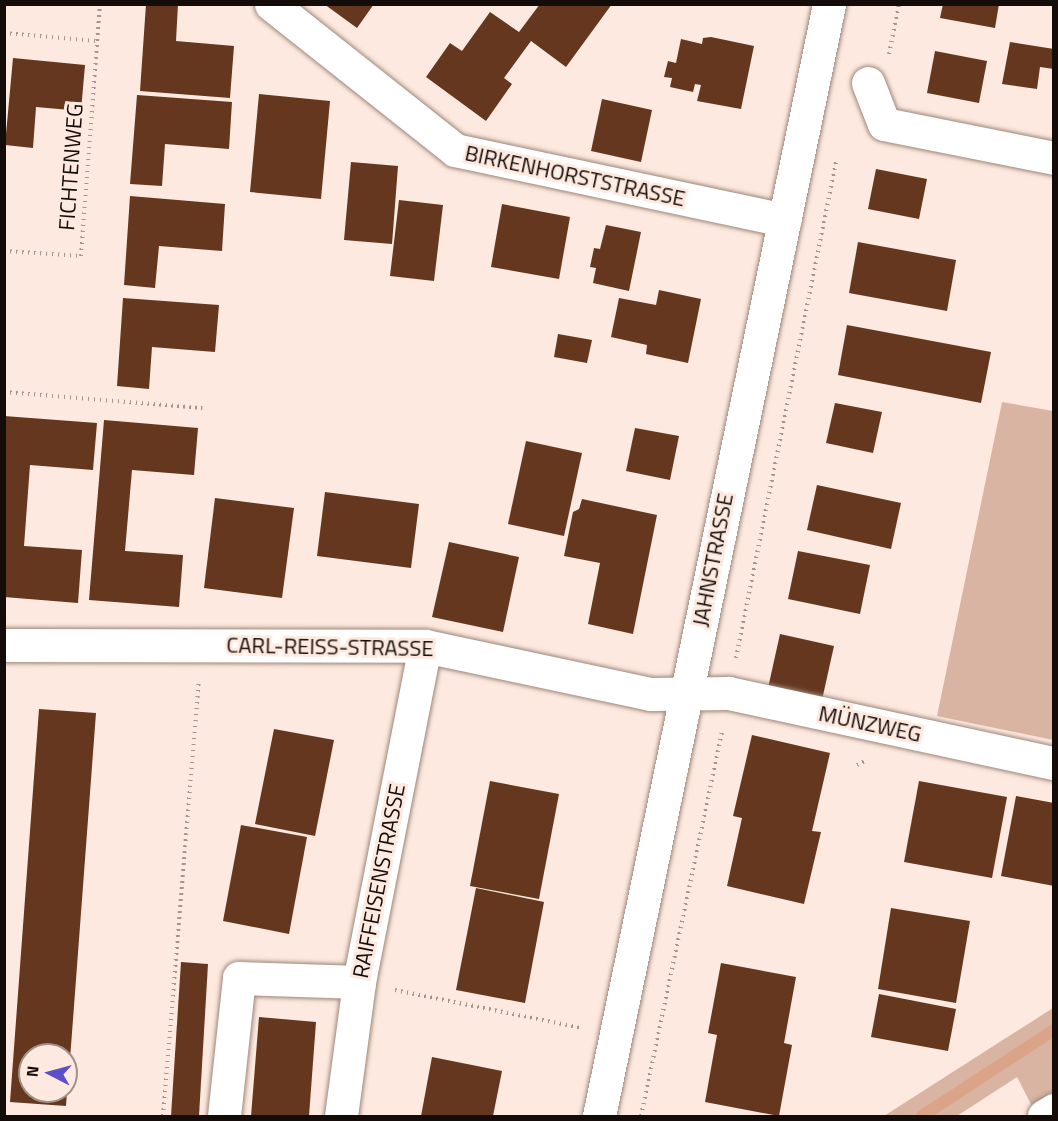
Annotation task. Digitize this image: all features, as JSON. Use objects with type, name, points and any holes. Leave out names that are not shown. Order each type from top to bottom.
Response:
[{"type":"street","name":"BIRKENHORSTSTRASSE","points":[[271,4],[455,150],[785,220]]},
{"type":"street","name":"JAHNSTRASSE","points":[[598,1116],[829,4]]},
{"type":"street","points":[[868,83],[884,124],[1053,158]]},
{"type":"street","name":"CARL-REISS-STRASSE","points":[[4,645],[425,646],[651,694],[687,695]]},
{"type":"street","name":"RAIFFEISENSTRASSE","points":[[342,1116],[359,982],[425,646]]},
{"type":"street","name":"MÜNZWEG","points":[[687,695],[729,693],[1053,763]]},
{"type":"street","points":[[224,1116],[239,978],[359,982]]},
{"type":"street","points":[[1044,1116],[1053,1110]]},
{"type":"path","name":"FICHTENWEG","points":[[4,251],[81,256],[100,4]]},
{"type":"path","points":[[868,83],[888,58],[899,4]]},
{"type":"path","points":[[4,33],[97,41]]},
{"type":"path","points":[[641,1116],[838,151]]},
{"type":"path","points":[[4,392],[202,408]]},
{"type":"path","points":[[163,1116],[202,644]]},
{"type":"path","points":[[359,982],[615,1035]]},
{"type":"shaded area","points":[[1002,402],[1053,411],[1053,740],[937,716]]},
{"type":"shaded area","points":[[1053,1008],[1053,1116],[1037,1116],[1017,1077],[957,1116],[884,1116]]},
{"type":"building","points":[[146,4],[178,4],[176,41],[234,46],[230,98],[140,91]]},
{"type":"building","points":[[324,4],[374,4],[357,28]]},
{"type":"building","points":[[540,4],[612,4],[566,67],[531,41],[504,78],[512,84],[486,121],[426,77],[450,43],[462,51],[490,12],[519,32]]},
{"type":"building","points":[[943,4],[999,4],[995,28],[940,18]]},
{"type":"building","points":[[711,37],[754,46],[741,109],[697,101],[701,85],[695,84],[693,92],[670,87],[672,78],[664,77],[668,61],[676,63],[681,39],[702,44],[703,38]]},
{"type":"building","points":[[1010,42],[1054,49],[1054,69],[1040,67],[1037,89],[1002,84]]},
{"type":"building","points":[[935,51],[987,61],[979,103],[927,93]]},
{"type":"building","points":[[13,58],[85,65],[81,111],[36,107],[33,148],[5,145]]},
{"type":"building","points":[[259,94],[330,101],[321,199],[250,192]]},
{"type":"building","points":[[137,95],[232,102],[229,149],[165,144],[162,186],[130,184]]},
{"type":"building","points":[[602,99],[652,110],[641,162],[591,151]]},
{"type":"building","points":[[351,162],[398,166],[392,244],[344,240]]},
{"type":"building","points":[[876,169],[927,179],[919,219],[868,209]]},
{"type":"building","points":[[130,196],[225,204],[222,251],[159,246],[155,288],[124,285]]},
{"type":"building","points":[[399,200],[443,205],[434,281],[390,276]]},
{"type":"building","points":[[502,204],[570,217],[559,279],[491,267]]},
{"type":"building","points":[[606,225],[641,232],[629,291],[593,283],[596,268],[590,267],[594,248],[600,249]]},
{"type":"building","points":[[858,242],[956,260],[947,311],[849,293]]},
{"type":"building","points":[[659,290],[701,299],[688,363],[646,354],[647,345],[611,337],[619,298],[656,305]]},
{"type":"building","points":[[123,298],[219,305],[215,352],[152,347],[149,389],[117,386]]},
{"type":"building","points":[[847,325],[991,352],[981,403],[838,375]]},
{"type":"building","points":[[558,334],[592,340],[587,363],[554,357]]},
{"type":"building","points":[[835,403],[882,412],[873,453],[826,443]]},
{"type":"building","points":[[4,416],[97,423],[93,470],[30,465],[24,546],[82,550],[78,603],[4,597]]},
{"type":"building","points":[[104,420],[198,428],[194,475],[132,470],[125,551],[183,555],[179,607],[89,600]]},
{"type":"building","points":[[635,428],[679,436],[670,480],[626,471]]},
{"type":"building","points":[[526,441],[582,453],[564,536],[508,524]]},
{"type":"building","points":[[817,485],[901,503],[891,549],[807,530]]},
{"type":"building","points":[[325,492],[419,504],[411,568],[317,556]]},
{"type":"building","points":[[215,498],[294,508],[282,598],[204,588]]},
{"type":"building","points":[[582,499],[657,515],[633,634],[588,624],[600,563],[564,556],[573,512],[579,509]]},
{"type":"building","points":[[449,542],[519,557],[503,632],[432,617]]},
{"type":"building","points":[[798,551],[870,565],[860,614],[788,599]]},
{"type":"building","points":[[780,634],[834,646],[822,700],[768,688]]},
{"type":"building","points":[[39,709],[96,713],[71,1043],[18,1043],[18,1103],[10,1102]]},
{"type":"building","points":[[274,729],[334,740],[315,836],[255,824]]},
{"type":"building","points":[[752,735],[830,753],[812,831],[821,832],[804,904],[727,886],[742,818],[733,816]]},
{"type":"building","points":[[490,781],[559,794],[539,899],[470,886]]},
{"type":"building","points":[[919,781],[1007,797],[992,878],[904,862]]},
{"type":"building","points":[[1016,796],[1054,803],[1054,886],[1001,876]]},
{"type":"building","points":[[241,825],[307,837],[289,934],[223,921]]},
{"type":"building","points":[[476,888],[544,902],[525,1003],[456,990]]},
{"type":"building","points":[[891,908],[970,921],[956,1003],[878,989]]},
{"type":"building","points":[[181,962],[208,964],[199,1116],[171,1116]]},
{"type":"building","points":[[721,963],[796,977],[784,1043],[792,1045],[779,1116],[705,1102],[717,1035],[708,1033]]},
{"type":"building","points":[[879,994],[956,1009],[948,1051],[871,1037]]},
{"type":"building","points":[[259,1017],[316,1022],[309,1116],[251,1116]]},
{"type":"building","points":[[432,1057],[502,1071],[493,1116],[421,1116]]},
{"type":"building","points":[[24,1103],[66,1103],[66,1106]]},
{"type":"waterway","points":[[922,1116],[1054,1030]]}]
